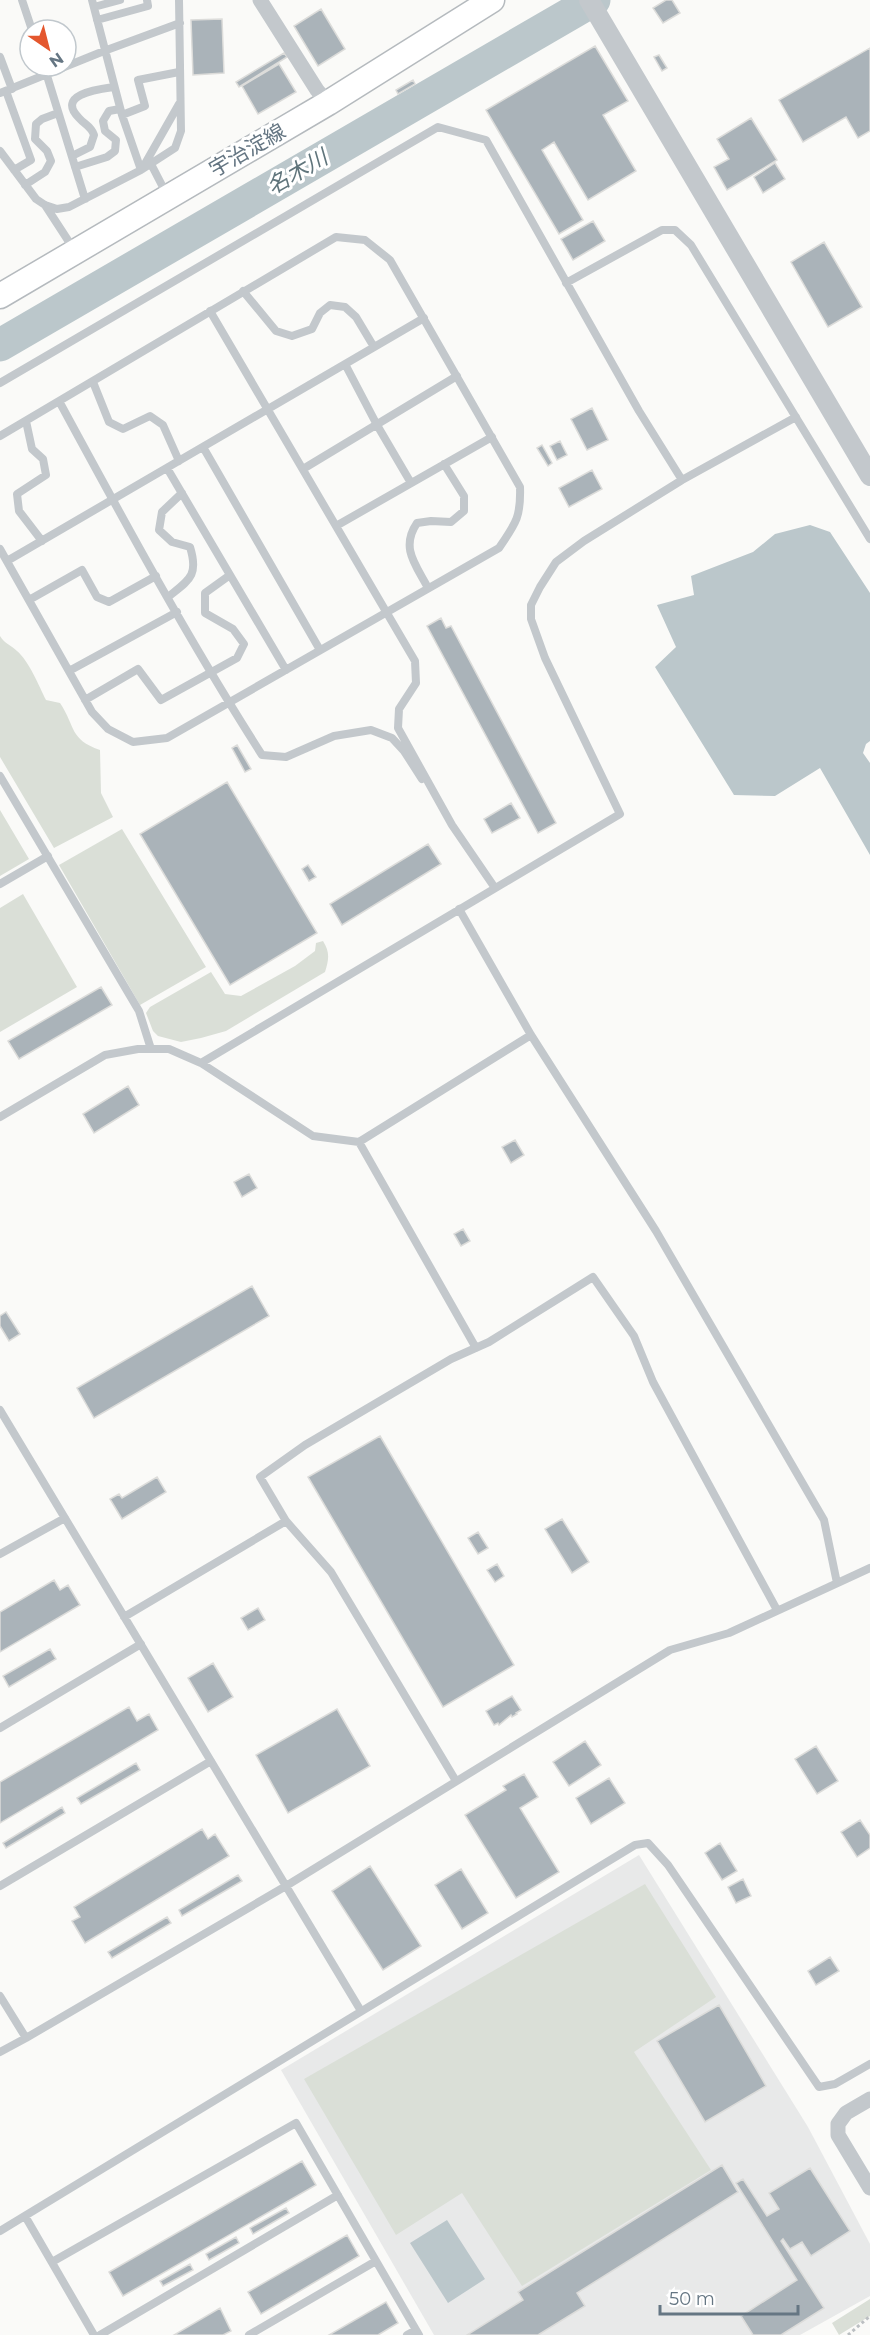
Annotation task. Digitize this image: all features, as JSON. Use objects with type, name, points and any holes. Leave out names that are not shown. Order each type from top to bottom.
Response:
[{"type":"main road","name":"宇治淀線","points":[[0,296],[328,103],[492,0]]},
{"type":"street","points":[[260,0],[328,103]]},
{"type":"street","points":[[589,0],[870,476]]},
{"type":"street","points":[[870,2099],[846,2113],[838,2124],[838,2135],[870,2188]]},
{"type":"lane","points":[[22,0],[28,18]]},
{"type":"lane","points":[[120,0],[93,4],[121,112],[141,170]]},
{"type":"lane","points":[[97,20],[148,6],[147,0]]},
{"type":"lane","points":[[0,151],[36,199],[57,209],[69,207],[85,199],[141,170],[176,148],[181,131],[179,0]]},
{"type":"lane","points":[[78,59],[180,23]]},
{"type":"lane","points":[[0,57],[6,91],[31,160],[14,170]]},
{"type":"lane","points":[[75,167],[107,158],[115,151],[116,140],[105,131],[103,121],[109,111],[121,112],[145,106],[138,80],[179,72]]},
{"type":"lane","points":[[6,91],[30,78]]},
{"type":"lane","points":[[47,78],[85,199]]},
{"type":"lane","points":[[72,156],[90,147],[94,135],[89,125],[76,116],[73,102],[80,94],[89,90],[114,87]]},
{"type":"lane","points":[[141,170],[180,103]]},
{"type":"lane","points":[[25,185],[45,172],[51,161],[47,151],[34,139],[36,124],[58,113]]},
{"type":"lane","points":[[0,383],[438,127],[486,141],[639,411],[682,480]]},
{"type":"lane","points":[[151,164],[168,197]]},
{"type":"lane","points":[[45,205],[75,252]]},
{"type":"lane","points":[[566,283],[662,230],[675,230],[691,245],[870,539]]},
{"type":"lane","points":[[0,436],[336,237],[365,240],[390,260],[424,318],[520,487],[521,508],[514,526],[499,548],[167,738],[133,742],[108,729],[92,712],[0,549]]},
{"type":"lane","points":[[243,291],[276,331],[292,336],[312,328],[320,313],[330,305],[345,307],[356,317],[374,347]]},
{"type":"lane","points":[[210,311],[415,662],[416,683],[399,709],[398,728],[452,825]]},
{"type":"lane","points":[[7,561],[424,318]]},
{"type":"lane","points":[[345,364],[376,425],[411,483]]},
{"type":"lane","points":[[303,469],[457,376]]},
{"type":"lane","points":[[93,382],[109,422],[123,429],[150,416],[163,425],[179,461]]},
{"type":"lane","points":[[59,401],[112,500],[229,703],[262,755],[286,757],[334,736],[371,730],[392,738],[404,752],[495,888]]},
{"type":"lane","points":[[201,1063],[620,814],[545,658],[531,619],[531,605],[556,562],[584,541],[682,480],[796,417]]},
{"type":"lane","points":[[26,421],[32,449],[43,459],[46,475],[17,494],[19,511],[42,541]]},
{"type":"lane","points":[[336,526],[492,437]]},
{"type":"lane","points":[[203,447],[320,650]]},
{"type":"lane","points":[[428,588],[408,550],[410,534],[417,523],[451,522],[464,511],[464,496],[444,464]]},
{"type":"lane","points":[[167,468],[286,670]]},
{"type":"lane","points":[[168,597],[189,580],[194,562],[190,547],[172,542],[159,530],[162,512],[182,493]]},
{"type":"lane","points":[[28,600],[82,570],[97,597],[109,602],[156,576]]},
{"type":"lane","points":[[85,700],[138,669],[161,700],[237,658],[244,644],[233,628],[205,613],[205,593],[230,575]]},
{"type":"lane","points":[[69,671],[177,612]]},
{"type":"lane","points":[[0,776],[139,1011],[151,1049]]},
{"type":"lane","points":[[0,884],[48,856]]},
{"type":"lane","points":[[459,909],[531,1035],[656,1231],[824,1520],[837,1583]]},
{"type":"lane","points":[[0,1117],[105,1055],[138,1049],[169,1049],[201,1063],[314,1136],[359,1143],[531,1035]]},
{"type":"lane","points":[[359,1143],[476,1348]]},
{"type":"lane","points":[[456,1781],[331,1572],[286,1521],[260,1477],[305,1445],[451,1359],[489,1342],[593,1277],[634,1336],[652,1382],[777,1610]]},
{"type":"lane","points":[[0,1410],[361,2011]]},
{"type":"lane","points":[[0,1554],[65,1518]]},
{"type":"lane","points":[[124,1617],[286,1521]]},
{"type":"lane","points":[[0,2052],[286,1886],[670,1650],[729,1633],[870,1568]]},
{"type":"lane","points":[[0,1728],[141,1644]]},
{"type":"lane","points":[[0,1886],[211,1761]]},
{"type":"lane","points":[[0,2231],[635,1845],[648,1843],[668,1864],[819,2087],[835,2084],[870,2064]]},
{"type":"lane","points":[[0,1996],[26,2038]]},
{"type":"lane","points":[[52,2262],[296,2123],[418,2332],[408,2335]]},
{"type":"lane","points":[[100,2335],[338,2195]]},
{"type":"lane","points":[[25,2216],[94,2335]]},
{"type":"lane","points":[[249,2335],[376,2261]]},
{"type":"path","points":[[848,2335],[870,2316]]},
{"type":"shaded area","points":[[810,525],[830,532],[870,593],[870,741],[866,744],[863,753],[870,763],[870,855],[820,768],[775,796],[734,795],[655,667],[676,647],[657,605],[694,595],[691,576],[753,552],[775,534]]},
{"type":"shaded area","points":[[0,636],[26,661],[46,700],[60,703],[78,737],[100,750],[101,793],[113,817],[54,848],[0,757]]},
{"type":"shaded area","points":[[0,810],[29,859],[0,876]]},
{"type":"shaded area","points":[[122,829],[206,967],[140,1005],[59,865]]},
{"type":"shaded area","points":[[23,894],[77,987],[0,1032],[0,908]]},
{"type":"shaded area","points":[[323,941],[328,956],[325,972],[226,1031],[181,1042],[158,1036],[153,1031],[146,1013],[150,1007],[211,972],[225,994],[241,996],[295,966],[315,951],[316,943]]},
{"type":"shaded area","points":[[639,1855],[808,2127],[870,2244],[870,2296],[800,2335],[434,2335],[281,2070]]},
{"type":"shaded area","points":[[645,1884],[716,1997],[634,2052],[711,2170],[522,2286],[462,2193],[396,2235],[304,2079]]},
{"type":"shaded area","points":[[447,2220],[485,2279],[448,2303],[410,2243]]},
{"type":"shaded area","points":[[870,2299],[870,2316],[839,2335],[832,2323]]},
{"type":"building","points":[[666,0],[672,0],[680,13],[663,23],[653,8]]},
{"type":"building","points":[[321,9],[345,49],[318,66],[294,26]]},
{"type":"building","points":[[222,19],[224,73],[193,75],[191,20]]},
{"type":"building","points":[[595,46],[628,101],[603,115],[636,171],[588,200],[554,142],[542,150],[583,220],[559,234],[486,110]]},
{"type":"building","points":[[870,48],[870,131],[858,138],[846,117],[803,142],[779,100]]},
{"type":"building","points":[[284,53],[287,57],[239,87],[236,82]]},
{"type":"building","points":[[659,55],[667,68],[662,71],[654,57]]},
{"type":"building","points":[[279,64],[296,92],[258,114],[242,86]]},
{"type":"building","points":[[413,80],[415,84],[398,94],[396,90]]},
{"type":"building","points":[[751,118],[777,160],[727,190],[714,167],[729,159],[717,139]]},
{"type":"building","points":[[775,163],[785,179],[763,193],[754,177]]},
{"type":"building","points":[[593,221],[605,241],[573,260],[561,239]]},
{"type":"building","points":[[824,242],[862,307],[828,327],[791,262]]},
{"type":"building","points":[[592,408],[608,440],[587,450],[571,419]]},
{"type":"building","points":[[560,441],[567,455],[557,460],[550,446]]},
{"type":"building","points":[[542,445],[552,463],[548,466],[537,448]]},
{"type":"building","points":[[592,470],[602,489],[569,507],[559,488]]},
{"type":"building","points":[[441,618],[446,628],[451,626],[556,823],[538,833],[427,626]]},
{"type":"building","points":[[237,745],[251,769],[245,772],[232,748]]},
{"type":"building","points":[[227,782],[317,933],[230,985],[140,834]]},
{"type":"building","points":[[511,803],[520,818],[492,833],[484,819]]},
{"type":"building","points":[[428,844],[441,864],[342,925],[330,904]]},
{"type":"building","points":[[308,865],[316,877],[309,881],[302,869]]},
{"type":"building","points":[[101,987],[112,1005],[19,1059],[8,1041]]},
{"type":"building","points":[[128,1086],[139,1105],[94,1133],[83,1114]]},
{"type":"building","points":[[515,1140],[524,1155],[511,1163],[502,1147]]},
{"type":"building","points":[[249,1174],[257,1188],[242,1197],[234,1182]]},
{"type":"building","points":[[463,1229],[470,1241],[461,1246],[454,1234]]},
{"type":"building","points":[[252,1286],[269,1316],[94,1418],[77,1388]]},
{"type":"building","points":[[6,1312],[20,1334],[9,1341],[0,1326],[0,1316]]},
{"type":"building","points":[[380,1436],[514,1665],[443,1707],[308,1477]]},
{"type":"building","points":[[157,1477],[166,1492],[122,1519],[110,1499],[119,1494],[122,1498]]},
{"type":"building","points":[[562,1519],[589,1562],[572,1573],[545,1529]]},
{"type":"building","points":[[478,1532],[488,1548],[478,1554],[468,1538]]},
{"type":"building","points":[[497,1564],[504,1576],[495,1582],[487,1570]]},
{"type":"building","points":[[54,1580],[60,1590],[68,1585],[80,1605],[0,1652],[0,1612]]},
{"type":"building","points":[[258,1608],[265,1620],[248,1630],[241,1618]]},
{"type":"building","points":[[50,1649],[56,1659],[9,1687],[3,1676]]},
{"type":"building","points":[[213,1663],[233,1697],[208,1712],[188,1678]]},
{"type":"building","points":[[512,1696],[521,1710],[499,1725],[498,1723],[494,1725],[486,1711]]},
{"type":"building","points":[[129,1707],[137,1721],[149,1714],[158,1730],[0,1823],[0,1782]]},
{"type":"building","points":[[337,1709],[370,1766],[288,1813],[256,1755]]},
{"type":"building","points":[[585,1741],[601,1765],[569,1786],[553,1762]]},
{"type":"building","points":[[816,1746],[838,1781],[817,1794],[795,1759]]},
{"type":"building","points":[[136,1763],[140,1770],[81,1804],[77,1798]]},
{"type":"building","points":[[524,1774],[538,1797],[520,1808],[559,1872],[516,1898],[465,1815],[506,1790],[503,1786]]},
{"type":"building","points":[[609,1778],[625,1803],[591,1824],[576,1798]]},
{"type":"building","points":[[62,1807],[65,1813],[6,1848],[3,1843]]},
{"type":"building","points":[[860,1820],[870,1835],[870,1848],[857,1857],[841,1832]]},
{"type":"building","points":[[202,1829],[208,1839],[215,1834],[229,1856],[85,1943],[72,1921],[80,1917],[74,1907]]},
{"type":"building","points":[[720,1843],[737,1871],[722,1880],[705,1853]]},
{"type":"building","points":[[370,1866],[421,1946],[383,1970],[332,1891]]},
{"type":"building","points":[[461,1869],[488,1913],[462,1929],[435,1885]]},
{"type":"building","points":[[238,1875],[242,1881],[182,1916],[179,1910]]},
{"type":"building","points":[[743,1879],[751,1896],[736,1903],[728,1887]]},
{"type":"building","points":[[167,1917],[171,1923],[112,1958],[108,1952]]},
{"type":"building","points":[[830,1957],[839,1971],[816,1985],[808,1971]]},
{"type":"building","points":[[719,2005],[766,2086],[705,2122],[657,2041]]},
{"type":"building","points":[[302,2161],[316,2185],[123,2296],[109,2272]]},
{"type":"building","points":[[722,2165],[738,2192],[577,2293],[585,2306],[538,2335],[467,2335],[523,2300],[518,2292]]},
{"type":"building","points":[[810,2168],[850,2231],[811,2256],[802,2242],[790,2249],[783,2239],[781,2241],[824,2308],[781,2335],[753,2335],[741,2316],[797,2280],[736,2183],[743,2179],[767,2216],[779,2209],[769,2193]]},
{"type":"building","points":[[286,2208],[289,2213],[253,2234],[250,2228]]},
{"type":"building","points":[[347,2235],[359,2256],[261,2314],[248,2292]]},
{"type":"building","points":[[236,2237],[239,2243],[209,2260],[206,2254]]},
{"type":"building","points":[[190,2264],[193,2270],[163,2286],[160,2281]]},
{"type":"building","points":[[386,2302],[398,2323],[378,2335],[329,2335]]},
{"type":"building","points":[[220,2308],[231,2331],[223,2335],[174,2335]]},
{"type":"waterway","name":"名木川","points":[[0,345],[594,0]]}]
